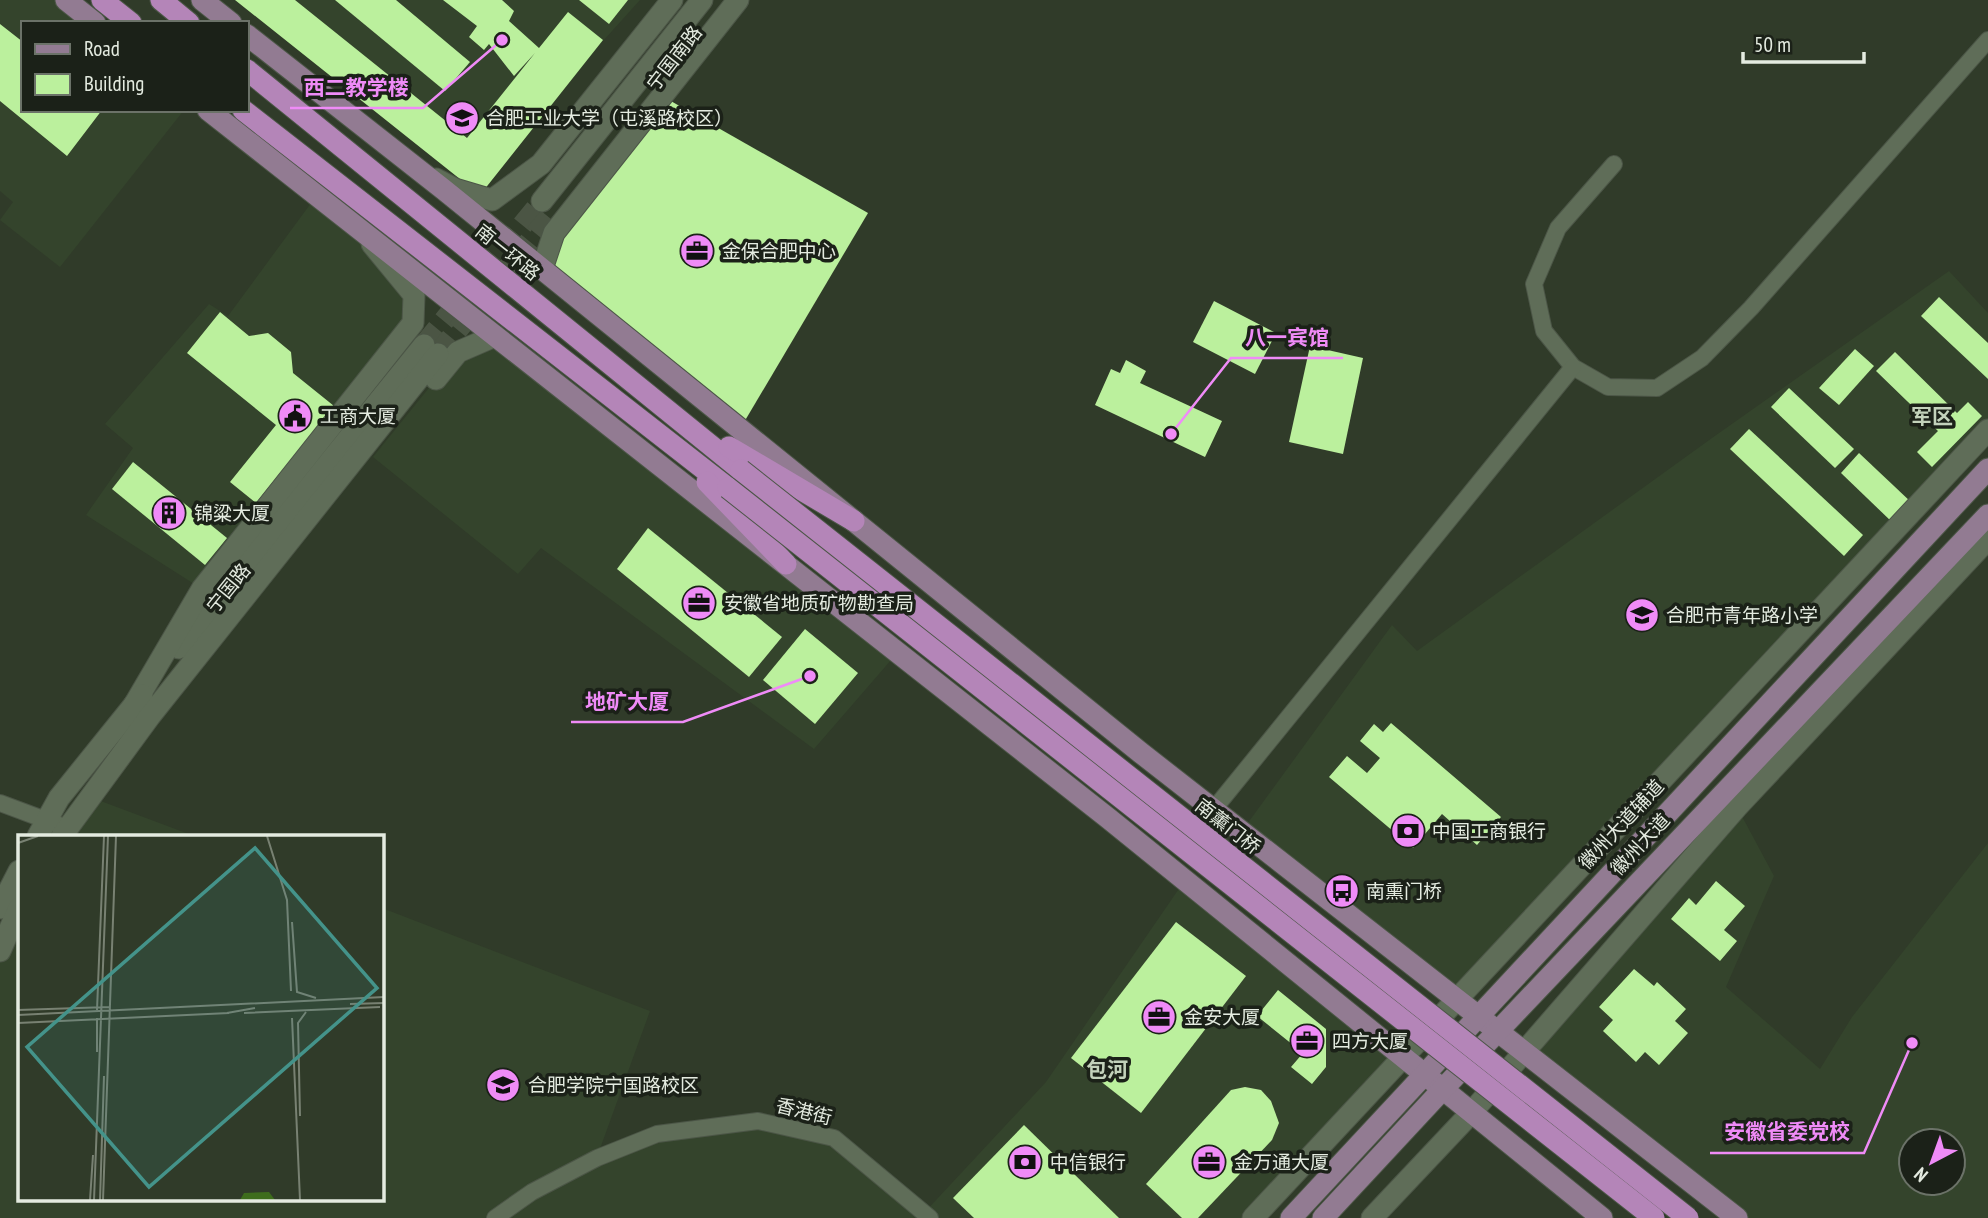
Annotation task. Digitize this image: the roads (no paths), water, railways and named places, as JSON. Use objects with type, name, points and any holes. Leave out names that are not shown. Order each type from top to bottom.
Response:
[{"type":"highway","points":[[102,0],[128,21]]},
{"type":"highway","points":[[161,0],[187,21]]},
{"type":"highway","name":"南一环路","points":[[248,71],[741,470]]},
{"type":"highway","points":[[246,112],[728,488],[1654,1218]]},
{"type":"highway","points":[[668,411],[854,521]]},
{"type":"highway","points":[[669,442],[786,564]]},
{"type":"highway","name":"南薰门桥","points":[[741,470],[1688,1218]]},
{"type":"main road","points":[[66,0],[92,21]]},
{"type":"main road","points":[[202,0],[228,21]]},
{"type":"main road","points":[[412,165],[454,189],[492,200],[541,164],[672,0]]},
{"type":"main road","name":"宁国南路","points":[[702,0],[546,208],[719,0]]},
{"type":"main road","points":[[542,269],[554,233],[738,0]]},
{"type":"main road","points":[[248,36],[1213,809],[1737,1218]]},
{"type":"main road","points":[[211,112],[1097,810],[1602,1218]]},
{"type":"main road","points":[[142,710],[202,589],[413,323],[414,295],[295,151]]},
{"type":"main road","points":[[142,710],[222,646],[457,352],[495,336]]},
{"type":"main road","name":"宁国路","points":[[43,828],[59,798],[142,710],[431,350]]},
{"type":"main road","name":"徽州大道辅道","points":[[1253,1218],[1988,430]]},
{"type":"main road","name":"徽州大道","points":[[1291,1218],[1988,469]]},
{"type":"main road","name":"徽州大道","points":[[1324,1218],[1442,1090],[1988,515]]},
{"type":"main road","points":[[1372,1218],[1471,1113],[1737,807],[1988,539]]},
{"type":"main road","name":"宁国路","points":[[65,832],[142,710]]},
{"type":"main road","points":[[0,908],[18,873]]},
{"type":"main road","points":[[0,951],[18,910]]},
{"type":"street","points":[[1614,164],[1558,228],[1534,284],[1544,331],[1573,367],[1608,387],[1657,388],[1702,358],[1751,308],[1988,40]]},
{"type":"street","points":[[1213,809],[1573,367]]},
{"type":"street","points":[[0,803],[43,828],[65,832]]},
{"type":"street","name":"香港街","points":[[495,1218],[532,1192],[586,1163],[656,1134],[758,1121],[834,1138],[930,1218]]},
{"type":"tunnel","points":[[424,345],[542,201]]},
{"type":"tunnel","points":[[438,354],[551,215]]},
{"type":"place","name":"西二教学楼","points":[[502,40]]},
{"type":"place","name":"合肥工业大学（屯溪路校区）","points":[[462,118]]},
{"type":"place","name":"金保合肥中心","points":[[697,251]]},
{"type":"place","name":"工商大厦","points":[[295,416]]},
{"type":"place","name":"八一宾馆","points":[[1171,434]]},
{"type":"place","name":"锦粱大厦","points":[[169,513]]},
{"type":"place","name":"安徽省地质矿物勘查局","points":[[699,603]]},
{"type":"place","name":"合肥市青年路小学","points":[[1642,615]]},
{"type":"place","name":"地矿大厦","points":[[810,676]]},
{"type":"place","name":"中国工商银行","points":[[1408,831]]},
{"type":"place","name":"南熏门桥","points":[[1342,891]]},
{"type":"place","name":"金安大厦","points":[[1159,1017]]},
{"type":"place","name":"四方大厦","points":[[1307,1041]]},
{"type":"place","name":"安徽省委党校","points":[[1912,1043]]},
{"type":"place","name":"合肥学院宁国路校区","points":[[503,1085]]},
{"type":"place","name":"中信银行","points":[[1025,1162]]},
{"type":"place","name":"金万通大厦","points":[[1209,1162]]},
{"type":"district","name":"军区","points":[[1932,417]]},
{"type":"district","name":"包河","points":[[1107,1070]]}]
